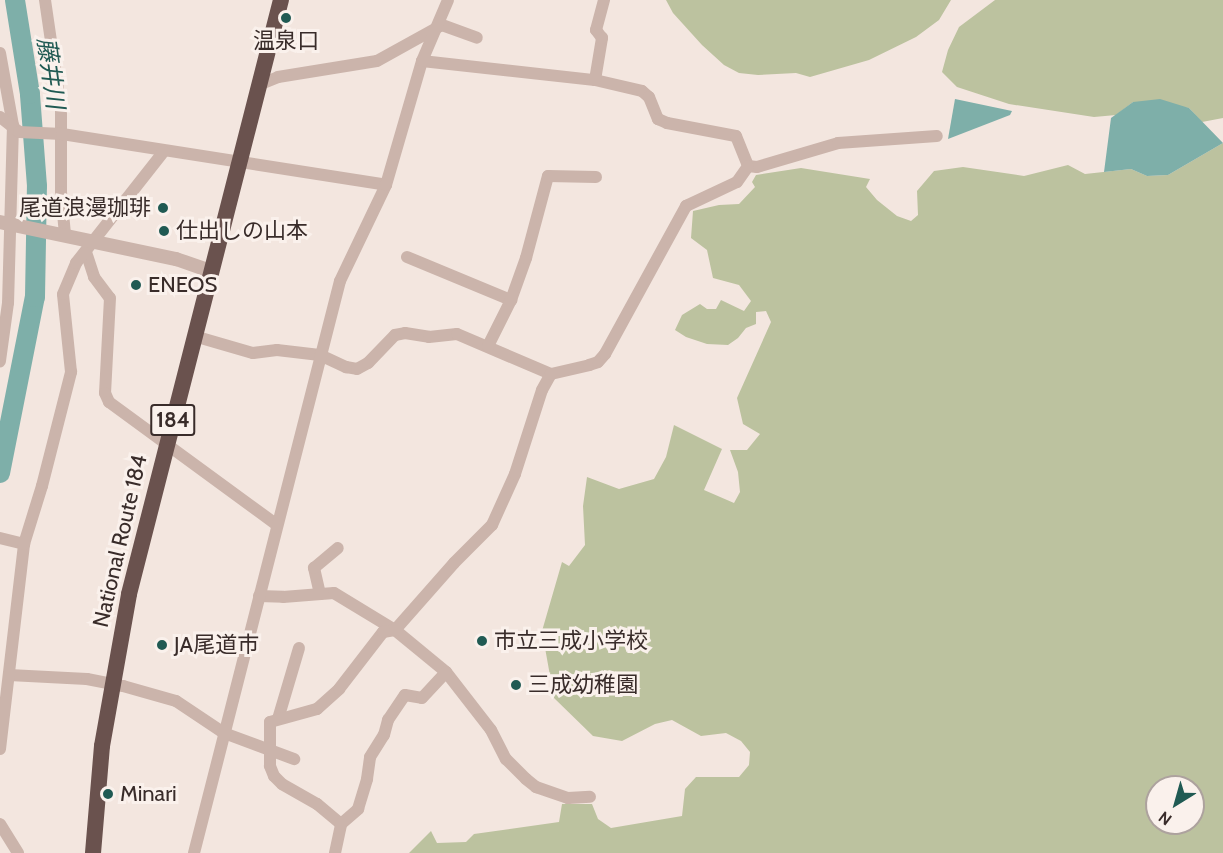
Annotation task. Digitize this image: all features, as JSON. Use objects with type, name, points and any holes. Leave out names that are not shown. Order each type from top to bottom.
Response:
[{"type":"highway","name":"National Route 184","points":[[93,853],[102,746],[129,594],[165,446],[281,0]]},
{"type":"street","points":[[45,0],[58,135],[61,233]]},
{"type":"street","points":[[194,853],[340,281],[386,185],[422,62],[448,0]]},
{"type":"street","points":[[595,80],[602,38],[596,30],[604,0]]},
{"type":"street","points":[[261,84],[278,77],[376,61],[442,25],[477,38]]},
{"type":"street","points":[[0,53],[16,128],[7,223],[8,303],[0,362]]},
{"type":"street","points":[[422,62],[595,80],[642,91],[649,97],[658,119],[667,123],[736,136],[748,166]]},
{"type":"street","points":[[0,117],[16,128],[386,185]]},
{"type":"street","points":[[748,166],[758,167],[838,143],[937,136]]},
{"type":"street","points":[[0,749],[24,544],[42,486],[70,372],[63,294],[76,263],[164,151]]},
{"type":"street","points":[[194,336],[253,353],[277,350],[320,355],[346,367],[357,369],[368,363],[395,335],[405,333],[429,337],[457,334],[488,346],[504,357],[525,362],[551,374],[589,365],[598,362],[605,354],[686,206],[715,195],[737,182],[748,166]]},
{"type":"street","points":[[488,346],[511,300],[526,258],[548,176],[596,177]]},
{"type":"street","points":[[7,223],[176,259],[211,272]]},
{"type":"street","points":[[86,252],[94,277],[110,298],[105,393],[109,402],[165,446],[277,525]]},
{"type":"street","points":[[407,256],[511,300]]},
{"type":"street","points":[[341,824],[316,804],[282,784],[270,765],[270,722],[317,709],[339,689],[383,632],[395,630],[454,563],[492,525],[514,474],[542,390],[551,374]]},
{"type":"street","points":[[6,539],[24,544]]},
{"type":"street","points":[[320,594],[314,568],[338,548]]},
{"type":"street","points":[[259,596],[334,592],[395,630],[446,672],[491,730],[506,759],[526,779],[536,787],[568,798],[590,797]]},
{"type":"street","points":[[278,719],[298,648]]},
{"type":"street","points":[[335,853],[341,824],[358,809],[367,780],[370,757],[384,735],[388,720],[405,695],[422,698],[446,672]]},
{"type":"street","points":[[9,675],[87,680],[176,701],[224,733],[294,759]]},
{"type":"street","points":[[0,824],[18,853]]},
{"type":"green space","points":[[666,0],[951,0],[939,20],[916,37],[869,60],[810,77],[796,73],[758,75],[739,73],[724,65],[673,13]]},
{"type":"green space","points":[[995,0],[1223,0],[1223,118],[1202,122],[1189,108],[1133,102],[1116,115],[1094,117],[1009,104],[957,87],[942,72],[948,50],[959,27]]},
{"type":"green space","points":[[1223,143],[1223,853],[409,853],[431,831],[437,843],[466,842],[474,834],[559,822],[562,804],[592,804],[598,819],[611,828],[682,816],[685,789],[696,777],[739,777],[749,765],[750,752],[741,741],[726,733],[701,736],[672,720],[655,724],[622,741],[593,736],[554,698],[542,631],[562,562],[569,566],[585,545],[583,506],[587,477],[619,489],[654,479],[666,457],[674,425],[722,449],[704,490],[734,503],[740,492],[738,472],[730,450],[747,450],[760,434],[743,424],[737,398],[771,322],[766,311],[756,312],[756,324],[746,328],[728,345],[707,344],[686,337],[675,330],[682,315],[700,304],[707,309],[716,309],[721,300],[744,311],[751,301],[739,285],[713,278],[707,250],[691,238],[693,211],[719,205],[739,204],[755,187],[752,182],[756,175],[801,168],[870,179],[866,187],[877,200],[897,216],[911,221],[918,215],[917,191],[934,171],[963,167],[1024,176],[1068,165],[1085,174],[1131,169],[1147,176],[1168,175]]},
{"type":"water","points":[[955,99],[1012,111],[1010,115],[948,139]]},
{"type":"water","points":[[1160,99],[1189,108],[1223,143],[1168,175],[1147,176],[1131,169],[1104,172],[1111,118],[1133,102]]},
{"type":"waterway","name":"藤井川","points":[[0,473],[35,297],[37,186],[30,94],[15,0]]},
{"type":"place","name":"温泉口","points":[[286,18]]},
{"type":"place","name":"尾道浪漫珈琲","points":[[163,208]]},
{"type":"place","name":"仕出しの山本","points":[[164,231]]},
{"type":"place","name":"ENEOS","points":[[136,285]]},
{"type":"place","name":"市立三成小学校","points":[[482,641]]},
{"type":"place","name":"JA尾道市","points":[[162,645]]},
{"type":"place","name":"三成幼稚園","points":[[516,685]]},
{"type":"place","name":"Minari","points":[[108,794]]}]
